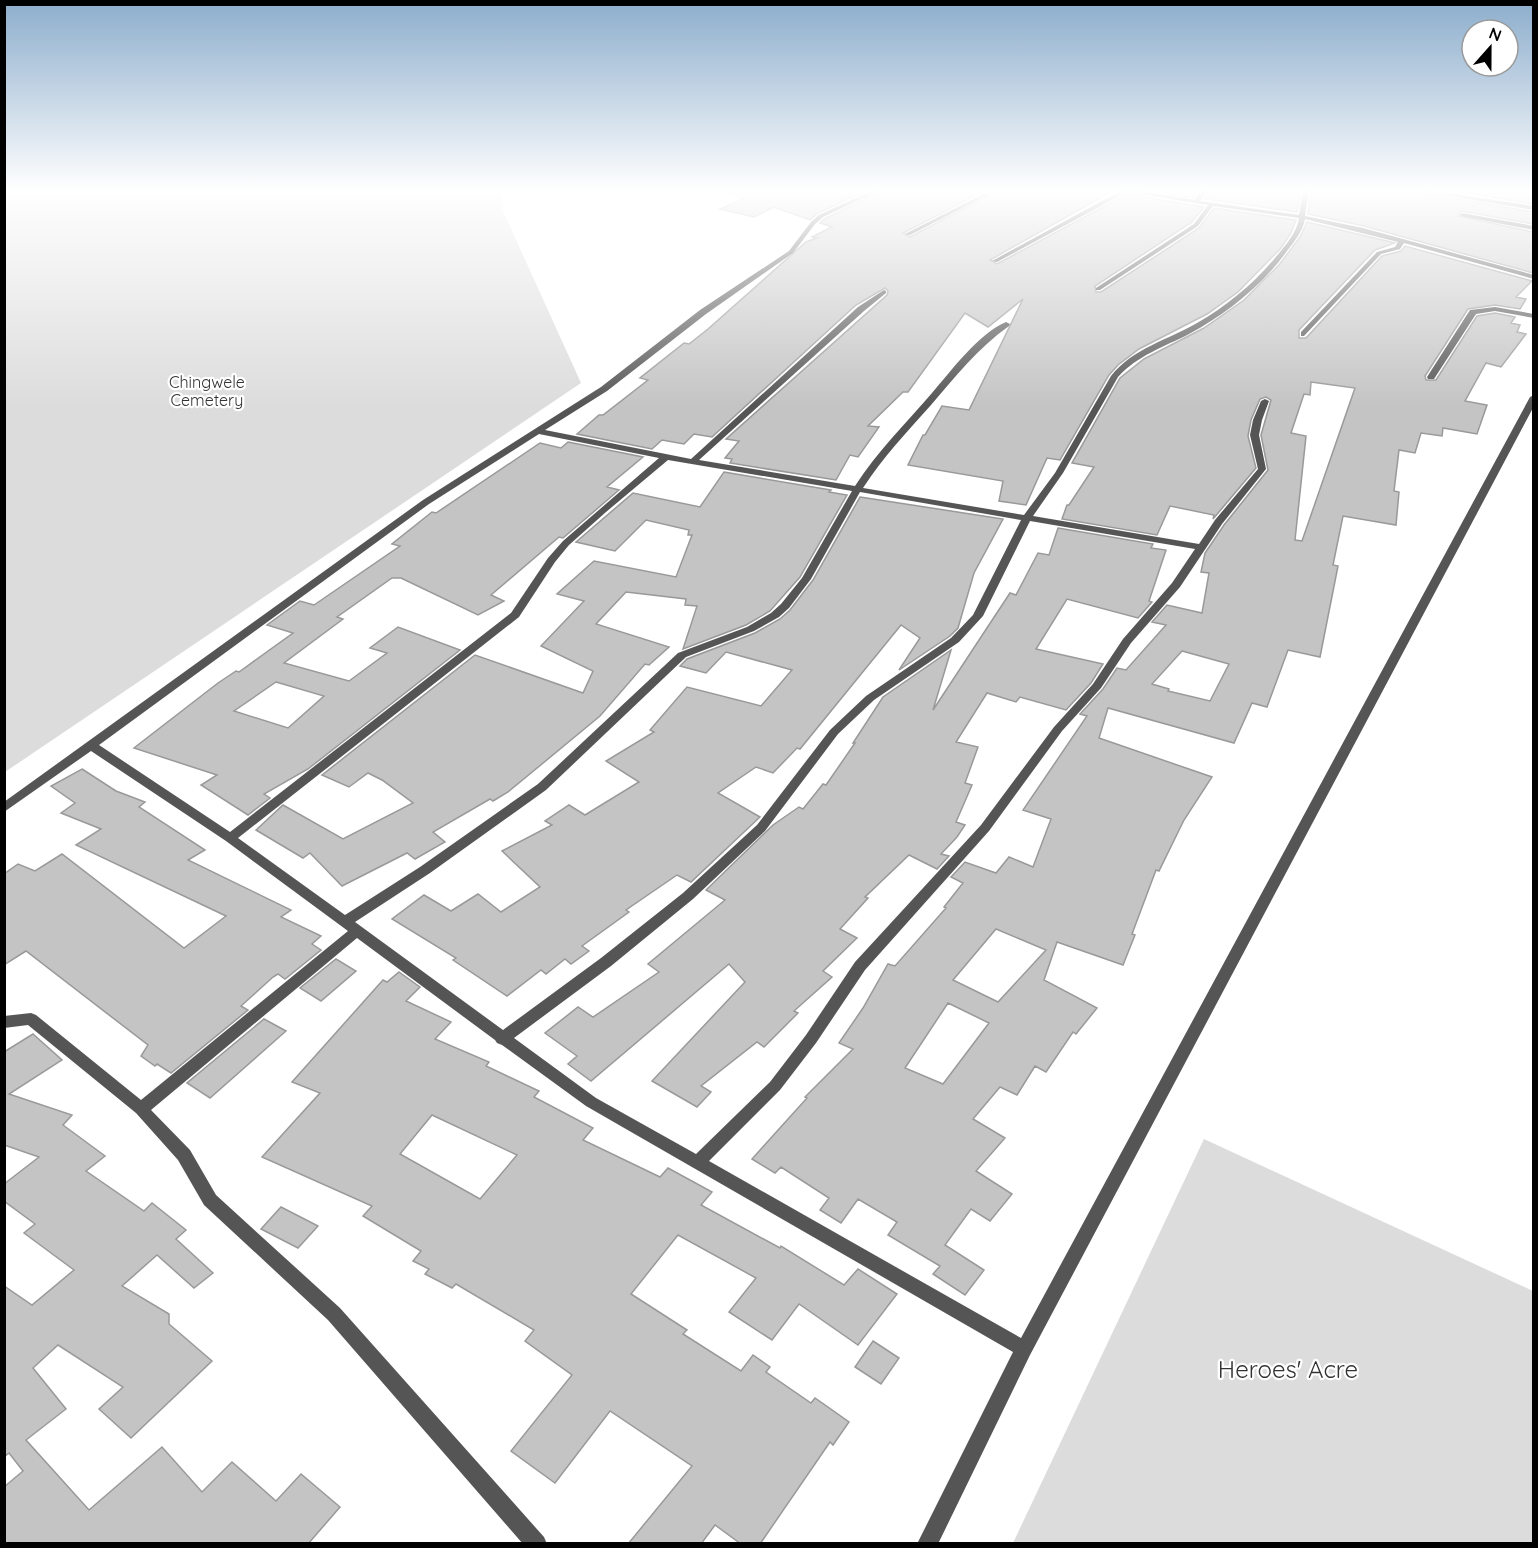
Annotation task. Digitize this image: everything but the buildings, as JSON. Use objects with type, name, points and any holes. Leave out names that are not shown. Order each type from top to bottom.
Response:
[{"type":"street","points":[[4,808],[426,502],[604,389],[703,312],[777,261]]},
{"type":"street","points":[[1098,289],[1141,261]]},
{"type":"street","points":[[502,1038],[606,962],[688,896],[761,828],[798,777],[841,725],[870,698],[955,640],[978,616],[1026,519],[1059,473],[1115,376],[1124,365],[1186,332],[1243,295],[1276,261]]},
{"type":"street","points":[[1304,334],[1371,261]]},
{"type":"street","points":[[1476,261],[1533,277]]},
{"type":"street","points":[[693,461],[861,309],[884,292]]},
{"type":"street","points":[[1431,377],[1473,312],[1480,309],[1492,309],[1533,316]]},
{"type":"street","points":[[141,1109],[351,926],[542,787],[682,655],[745,632],[784,608],[815,569],[858,489],[893,441],[970,353],[1006,324]]},
{"type":"street","points":[[927,1544],[1024,1348],[1533,397]]},
{"type":"street","points":[[698,1162],[775,1086],[860,966],[985,828],[1058,729],[1097,686],[1127,641],[1176,585],[1200,547],[1262,469],[1262,459],[1255,439],[1256,422],[1265,401]]},
{"type":"street","points":[[536,431],[666,457],[1200,547]]},
{"type":"street","points":[[230,838],[515,615],[532,592],[544,570],[566,543],[666,457]]},
{"type":"street","points":[[92,746],[230,838],[591,1102],[1024,1348]]},
{"type":"street","points":[[4,1022],[31,1019],[141,1109],[184,1155],[210,1200],[334,1314],[537,1544]]},
{"type":"green space","name":"Chingwele Cemetery","points":[[5,261],[526,261],[581,383],[5,772]]},
{"type":"green space","name":"Heroes' Acre","points":[[1204,1139],[1533,1291],[1533,1543],[1013,1543]]}]
